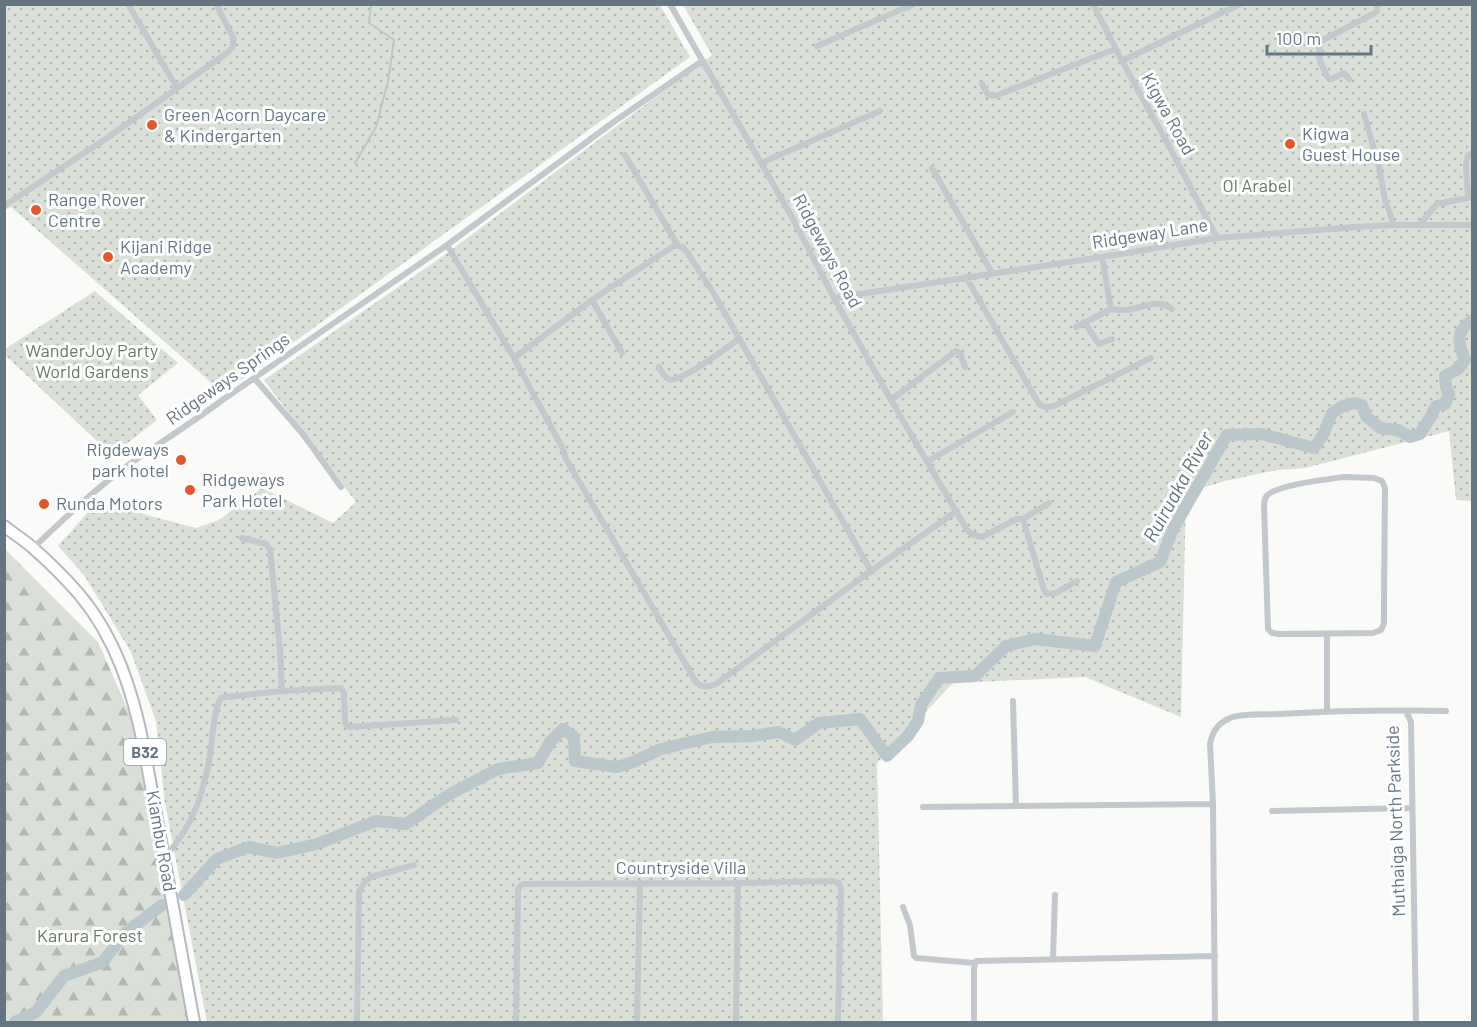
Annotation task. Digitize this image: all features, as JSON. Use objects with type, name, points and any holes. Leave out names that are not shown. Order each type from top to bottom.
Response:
[{"type":"highway","name":"Kiambu Road","points":[[4,526],[33,548],[80,595],[109,639],[121,665],[135,703],[194,1023]]},
{"type":"street","points":[[128,4],[177,88]]},
{"type":"street","points":[[4,206],[111,136],[228,52],[234,44],[234,39],[216,4]]},
{"type":"street","name":"Ridgeways Road","points":[[670,4],[796,224],[891,400],[967,530],[973,535],[982,537],[1017,519],[1023,519],[1050,503]]},
{"type":"street","points":[[817,46],[914,4]]},
{"type":"street","name":"Kigwa Road","points":[[1093,4],[1216,238]]},
{"type":"street","points":[[1122,61],[1240,4]]},
{"type":"street","points":[[1349,79],[1344,73],[1331,79],[1328,78],[1320,61],[1319,43],[1375,13],[1377,4]]},
{"type":"street","points":[[982,84],[988,95],[995,96],[1115,49]]},
{"type":"street","name":"Ridgeways Springs","points":[[33,548],[120,471],[447,245],[615,121],[702,61]]},
{"type":"street","points":[[761,163],[880,111]]},
{"type":"street","points":[[1364,114],[1394,225]]},
{"type":"street","points":[[1419,225],[1437,204],[1470,197],[1466,164],[1468,156],[1473,153]]},
{"type":"street","points":[[625,155],[678,246]]},
{"type":"street","points":[[932,168],[993,273]]},
{"type":"street","name":"Ridgeway Lane","points":[[834,298],[1216,238],[1394,225],[1473,225]]},
{"type":"street","points":[[447,245],[514,358],[566,459],[699,685],[707,687],[719,682],[957,511]]},
{"type":"street","points":[[514,358],[592,300],[669,249],[674,246],[683,248],[714,294],[871,571]]},
{"type":"street","points":[[1102,257],[1111,309]]},
{"type":"street","points":[[966,277],[1039,404],[1045,407],[1054,406],[1151,358]]},
{"type":"street","points":[[592,300],[622,353]]},
{"type":"street","points":[[1076,327],[1111,309],[1125,310],[1158,303],[1168,305],[1172,309]]},
{"type":"street","points":[[1084,322],[1099,344],[1112,339]]},
{"type":"street","points":[[659,367],[669,380],[676,380],[739,339]]},
{"type":"street","points":[[891,400],[956,351],[959,351],[965,367]]},
{"type":"street","points":[[255,379],[302,434],[341,487]]},
{"type":"street","points":[[928,461],[1013,412]]},
{"type":"street","points":[[1344,477],[1382,480],[1385,488],[1384,623],[1381,630],[1373,633],[1327,634],[1279,634],[1272,633],[1268,629],[1264,506],[1266,497],[1273,491],[1300,484],[1344,477]]},
{"type":"street","points":[[1023,519],[1047,594],[1056,593],[1077,581]]},
{"type":"street","points":[[242,538],[266,544],[270,549],[282,691]]},
{"type":"street","points":[[1327,634],[1327,711]]},
{"type":"street","points":[[164,859],[182,835],[202,789],[209,764],[218,702],[221,698],[282,691],[341,688],[344,693],[345,722],[350,727],[456,720]]},
{"type":"street","points":[[1013,701],[1016,806]]},
{"type":"street","name":"Muthaiga North Parkside","points":[[1215,1023],[1213,804],[1209,744],[1212,735],[1219,725],[1233,717],[1327,711],[1406,711],[1411,722],[1416,1023]]},
{"type":"street","points":[[1406,711],[1446,711]]},
{"type":"street","points":[[923,807],[1213,804]]},
{"type":"street","points":[[1272,811],[1412,808]]},
{"type":"street","points":[[357,1023],[359,892],[371,877],[414,865]]},
{"type":"street","name":"Countryside Villa","points":[[516,1023],[518,890],[521,885],[832,881],[839,883],[841,890],[837,1023]]},
{"type":"street","points":[[637,1023],[640,883]]},
{"type":"street","points":[[736,1023],[738,883]]},
{"type":"street","points":[[1053,959],[1055,895]]},
{"type":"street","points":[[903,907],[910,925],[916,958],[975,962],[1215,957]]},
{"type":"street","points":[[974,1023],[975,962]]},
{"type":"green space","points":[[5,5],[660,5],[690,57],[223,393],[11,207],[5,210]]},
{"type":"green space","name":"Ol Arabel","points":[[683,5],[1472,5],[1472,501],[1456,500],[1449,431],[1305,468],[1277,470],[1225,481],[1186,493],[1181,717],[1085,677],[953,683],[877,763],[883,1022],[207,1022],[165,803],[156,721],[131,652],[84,575],[58,546],[97,502],[196,528],[219,520],[262,488],[333,523],[356,502],[264,380],[446,254],[712,55]]},
{"type":"green space","name":"WanderJoy Party World Gardens","points":[[95,291],[178,363],[138,395],[157,420],[112,455],[5,355],[5,349]]},
{"type":"green space","name":"Karura Forest","points":[[4,548],[98,642],[143,744],[192,1022],[5,1022]]},
{"type":"waterway","points":[[355,163],[376,127],[388,81],[394,40],[369,23],[371,4]]},
{"type":"waterway","name":"Ruiruaka River","points":[[184,895],[217,859],[248,847],[277,853],[317,844],[376,821],[406,824],[450,794],[498,769],[538,763],[550,742],[563,729],[574,737],[575,761],[617,767],[661,749],[712,737],[753,736],[779,732],[795,740],[819,723],[860,719],[887,756],[908,736],[918,721],[921,705],[939,678],[975,676],[1006,646],[1035,639],[1095,646],[1116,582],[1160,562],[1173,529],[1227,435],[1262,434],[1314,448],[1323,435],[1332,413],[1343,406],[1354,403],[1362,405],[1366,416],[1380,428],[1398,430],[1410,437],[1420,434],[1436,406],[1445,404],[1449,394],[1445,376],[1458,369],[1465,360],[1459,338],[1463,329],[1472,321]]},
{"type":"waterway","name":"Ruiruaka River","points":[[15,1022],[36,1012],[64,976],[103,962],[124,934],[162,905]]},
{"type":"place","name":"Green Acorn Daycare & Kindergarten","points":[[152,125]]},
{"type":"place","name":"Kigwa Guest House","points":[[1290,144]]},
{"type":"place","name":"Range Rover Centre","points":[[36,210]]},
{"type":"place","name":"Kijani Ridge Academy","points":[[108,257]]},
{"type":"place","name":"Rigdeways park hotel","points":[[181,460]]},
{"type":"place","name":"Ridgeways Park Hotel","points":[[190,490]]},
{"type":"place","name":"Runda Motors","points":[[44,504]]}]
